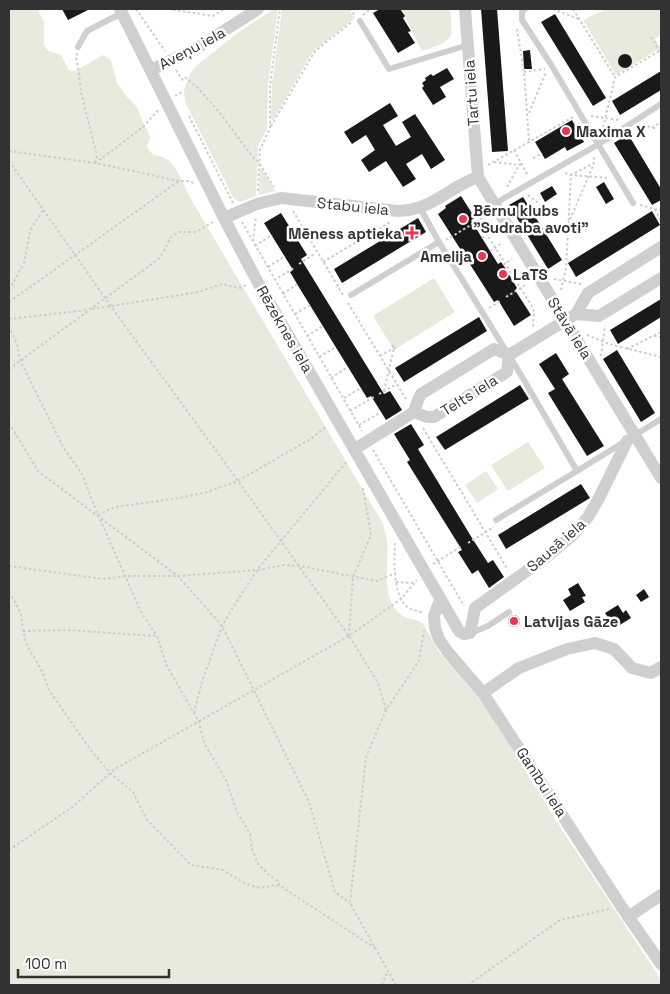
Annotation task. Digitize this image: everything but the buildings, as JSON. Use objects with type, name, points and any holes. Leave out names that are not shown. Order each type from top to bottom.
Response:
[{"type":"street","name":"Aveņu iela","points":[[151,70],[197,48],[258,9]]},
{"type":"street","name":"Tartu iela","points":[[465,9],[477,174]]},
{"type":"street","name":"Rēzeknes iela","points":[[121,11],[223,217],[257,281],[440,600],[459,631],[464,634],[470,633]]},
{"type":"street","name":"Stāvā iela","points":[[477,174],[557,307],[571,317],[574,334],[631,438],[661,478]]},
{"type":"street","name":"Stabu iela","points":[[223,217],[281,198],[398,211],[420,208],[428,205],[477,174]]},
{"type":"street","points":[[509,355],[571,317],[588,292],[661,247]]},
{"type":"street","points":[[571,317],[599,316],[661,278]]},
{"type":"street","name":"Telts iela","points":[[355,451],[412,408],[421,394],[494,349],[509,355],[507,372],[434,417],[427,417],[412,408]]},
{"type":"street","name":"Sausā iela","points":[[470,633],[475,608],[549,555],[574,534],[588,517],[631,438]]},
{"type":"street","points":[[430,615],[440,600]]},
{"type":"street","name":"Ganību iela","points":[[430,615],[439,639],[483,693],[628,917],[661,964]]},
{"type":"street","points":[[483,693],[519,668],[567,649],[595,643],[614,649],[632,668],[650,673],[661,667]]},
{"type":"street","points":[[628,917],[661,895]]},
{"type":"lane","points":[[525,9],[522,11],[522,20],[633,203]]},
{"type":"lane","points":[[78,47],[86,31],[121,11]]},
{"type":"lane","points":[[359,19],[389,69],[468,45]]},
{"type":"lane","points":[[494,204],[597,145],[661,104]]},
{"type":"lane","points":[[420,208],[439,243],[509,355],[577,471]]},
{"type":"lane","points":[[351,295],[439,243]]},
{"type":"lane","points":[[496,520],[661,418]]},
{"type":"lane","points":[[470,633],[488,626],[509,612]]},
{"type":"path","points":[[136,9],[165,50]]},
{"type":"path","points":[[168,9],[213,16],[224,9]]},
{"type":"path","points":[[270,128],[270,86],[280,9]]},
{"type":"path","points":[[553,9],[579,19]]},
{"type":"path","points":[[573,9],[616,77]]},
{"type":"path","points":[[253,243],[258,204],[260,150],[270,128],[315,50],[359,19]]},
{"type":"path","points":[[516,22],[524,72],[530,141]]},
{"type":"path","points":[[567,226],[594,163],[597,145],[616,77],[660,50],[651,37]]},
{"type":"path","points":[[78,47],[76,58],[80,74],[81,92],[97,156],[94,163]]},
{"type":"path","points":[[524,72],[548,68],[528,116]]},
{"type":"path","points":[[176,70],[184,82]]},
{"type":"path","points":[[185,77],[214,106],[259,163],[281,198],[292,210],[412,408]]},
{"type":"path","points":[[94,163],[145,124],[166,102]]},
{"type":"path","points":[[477,174],[492,162],[580,113],[631,122]]},
{"type":"path","points":[[189,116],[233,205]]},
{"type":"path","points":[[652,128],[661,122]]},
{"type":"path","points":[[514,150],[520,165],[532,182]]},
{"type":"path","points":[[9,151],[94,163],[179,182],[189,181],[211,191]]},
{"type":"path","points":[[534,158],[542,153]]},
{"type":"path","points":[[9,161],[110,305],[349,636],[378,683],[386,710]]},
{"type":"path","points":[[492,162],[520,165]]},
{"type":"path","points":[[571,175],[594,163]]},
{"type":"path","points":[[509,195],[505,189],[520,165]]},
{"type":"path","points":[[556,169],[571,175],[618,179]]},
{"type":"path","points":[[557,307],[566,268],[571,175]]},
{"type":"path","points":[[9,302],[179,182]]},
{"type":"path","points":[[520,189],[548,210]]},
{"type":"path","points":[[633,203],[661,211]]},
{"type":"path","points":[[655,209],[661,221]]},
{"type":"path","points":[[9,290],[24,263],[30,231],[43,210]]},
{"type":"path","points":[[323,262],[398,218],[398,211]]},
{"type":"path","points":[[439,243],[485,216]]},
{"type":"path","points":[[9,369],[160,258],[171,237],[179,232],[196,232],[223,217]]},
{"type":"path","points":[[240,218],[457,597]]},
{"type":"path","points":[[478,220],[534,312],[533,340]]},
{"type":"path","points":[[482,238],[494,230]]},
{"type":"path","points":[[255,246],[272,235]]},
{"type":"path","points":[[490,251],[502,243]]},
{"type":"path","points":[[299,264],[317,253]]},
{"type":"path","points":[[267,267],[285,256]]},
{"type":"path","points":[[504,264],[512,259]]},
{"type":"path","points":[[274,280],[294,268]]},
{"type":"path","points":[[511,277],[520,272]]},
{"type":"path","points":[[538,276],[581,284]]},
{"type":"path","points":[[9,319],[89,310],[110,305],[199,292],[222,284],[240,288],[257,281]]},
{"type":"path","points":[[283,294],[298,284]]},
{"type":"path","points":[[506,297],[527,284]]},
{"type":"path","points":[[482,312],[500,301]]},
{"type":"path","points":[[295,314],[310,305]]},
{"type":"path","points":[[593,366],[600,362],[606,322]]},
{"type":"path","points":[[9,326],[20,360],[63,447],[82,474],[142,614],[157,636],[167,666],[199,722],[204,744],[226,780],[236,812],[250,834],[252,850],[258,864],[279,882],[279,886]]},
{"type":"path","points":[[307,336],[323,326]]},
{"type":"path","points":[[574,334],[579,331],[603,342],[661,357]]},
{"type":"path","points":[[627,349],[661,332]]},
{"type":"path","points":[[654,336],[661,337]]},
{"type":"path","points":[[392,344],[395,347]]},
{"type":"path","points":[[319,357],[336,346]]},
{"type":"path","points":[[380,356],[395,347]]},
{"type":"path","points":[[384,391],[395,347]]},
{"type":"path","points":[[331,378],[348,367]]},
{"type":"path","points":[[380,394],[397,384]]},
{"type":"path","points":[[343,398],[361,388]]},
{"type":"path","points":[[350,411],[374,397]]},
{"type":"path","points":[[359,426],[381,412]]},
{"type":"path","points":[[98,515],[115,507],[180,498],[206,492],[238,481],[312,438],[328,425],[338,421]]},
{"type":"path","points":[[9,423],[38,471],[178,576],[222,626],[310,802],[334,892],[350,903],[396,985]]},
{"type":"path","points":[[422,426],[506,564]]},
{"type":"path","points":[[194,713],[202,682],[222,626],[257,570],[355,451]]},
{"type":"path","points":[[349,636],[353,577],[371,535],[363,487]]},
{"type":"path","points":[[468,543],[495,526],[496,520]]},
{"type":"path","points":[[350,903],[366,757],[386,710],[419,661],[430,615],[407,608],[401,599],[396,582],[395,544],[398,525]]},
{"type":"path","points":[[437,562],[462,546]]},
{"type":"path","points":[[9,566],[102,579],[126,576],[178,576],[257,570],[284,565],[300,566],[376,581],[396,573]]},
{"type":"path","points":[[9,850],[71,808],[115,769],[349,636],[401,599],[416,583],[424,570]]},
{"type":"path","points":[[396,582],[416,583]]},
{"type":"path","points":[[9,592],[22,613],[23,631],[27,645],[43,673],[49,690],[90,749],[110,773],[134,792],[147,820],[191,865],[222,870],[246,884],[260,888],[279,886],[375,948]]},
{"type":"path","points":[[23,631],[66,630],[157,636]]},
{"type":"path","points":[[468,985],[560,920],[621,906]]},
{"type":"path","points":[[382,985],[388,971]]},
{"type":"shaded area","points":[[9,9],[38,9],[44,23],[44,45],[48,51],[61,55],[69,70],[75,71],[103,55],[111,60],[117,83],[137,107],[148,132],[150,138],[147,146],[149,150],[151,153],[168,160],[182,179],[192,201],[383,524],[387,541],[389,597],[393,605],[404,616],[423,623],[439,652],[476,693],[560,827],[658,975],[661,985],[9,985]]},
{"type":"shaded area","points":[[274,9],[278,9],[268,85],[267,129],[258,146],[256,196],[240,202],[234,199],[185,102],[184,90],[191,72],[198,64],[239,32]]},
{"type":"shaded area","points":[[282,9],[347,9],[355,18],[313,51],[273,120],[271,119],[272,84]]},
{"type":"shaded area","points":[[401,9],[450,9],[451,34],[449,38],[446,42],[422,51]]},
{"type":"shaded area","points":[[606,9],[660,9],[661,11],[661,35],[655,39],[660,48],[616,75],[583,20]]},
{"type":"shaded area","points":[[262,169],[275,191],[259,195],[260,170]]},
{"type":"shaded area","points":[[434,278],[455,312],[394,350],[373,316]]},
{"type":"shaded area","points":[[528,442],[545,468],[508,491],[491,465]]},
{"type":"shaded area","points":[[486,471],[498,489],[477,503],[465,485]]},
{"type":"place","name":"Maxima X","points":[[566,131]]},
{"type":"place","name":"Bērnu klubs \"Sudraba avoti\"","points":[[463,219]]},
{"type":"place","name":"Mēness aptieka","points":[[412,233]]},
{"type":"place","name":"Amelija","points":[[482,256]]},
{"type":"place","name":"LaTS","points":[[503,274]]},
{"type":"place","name":"Latvijas Gāze","points":[[514,621]]}]
